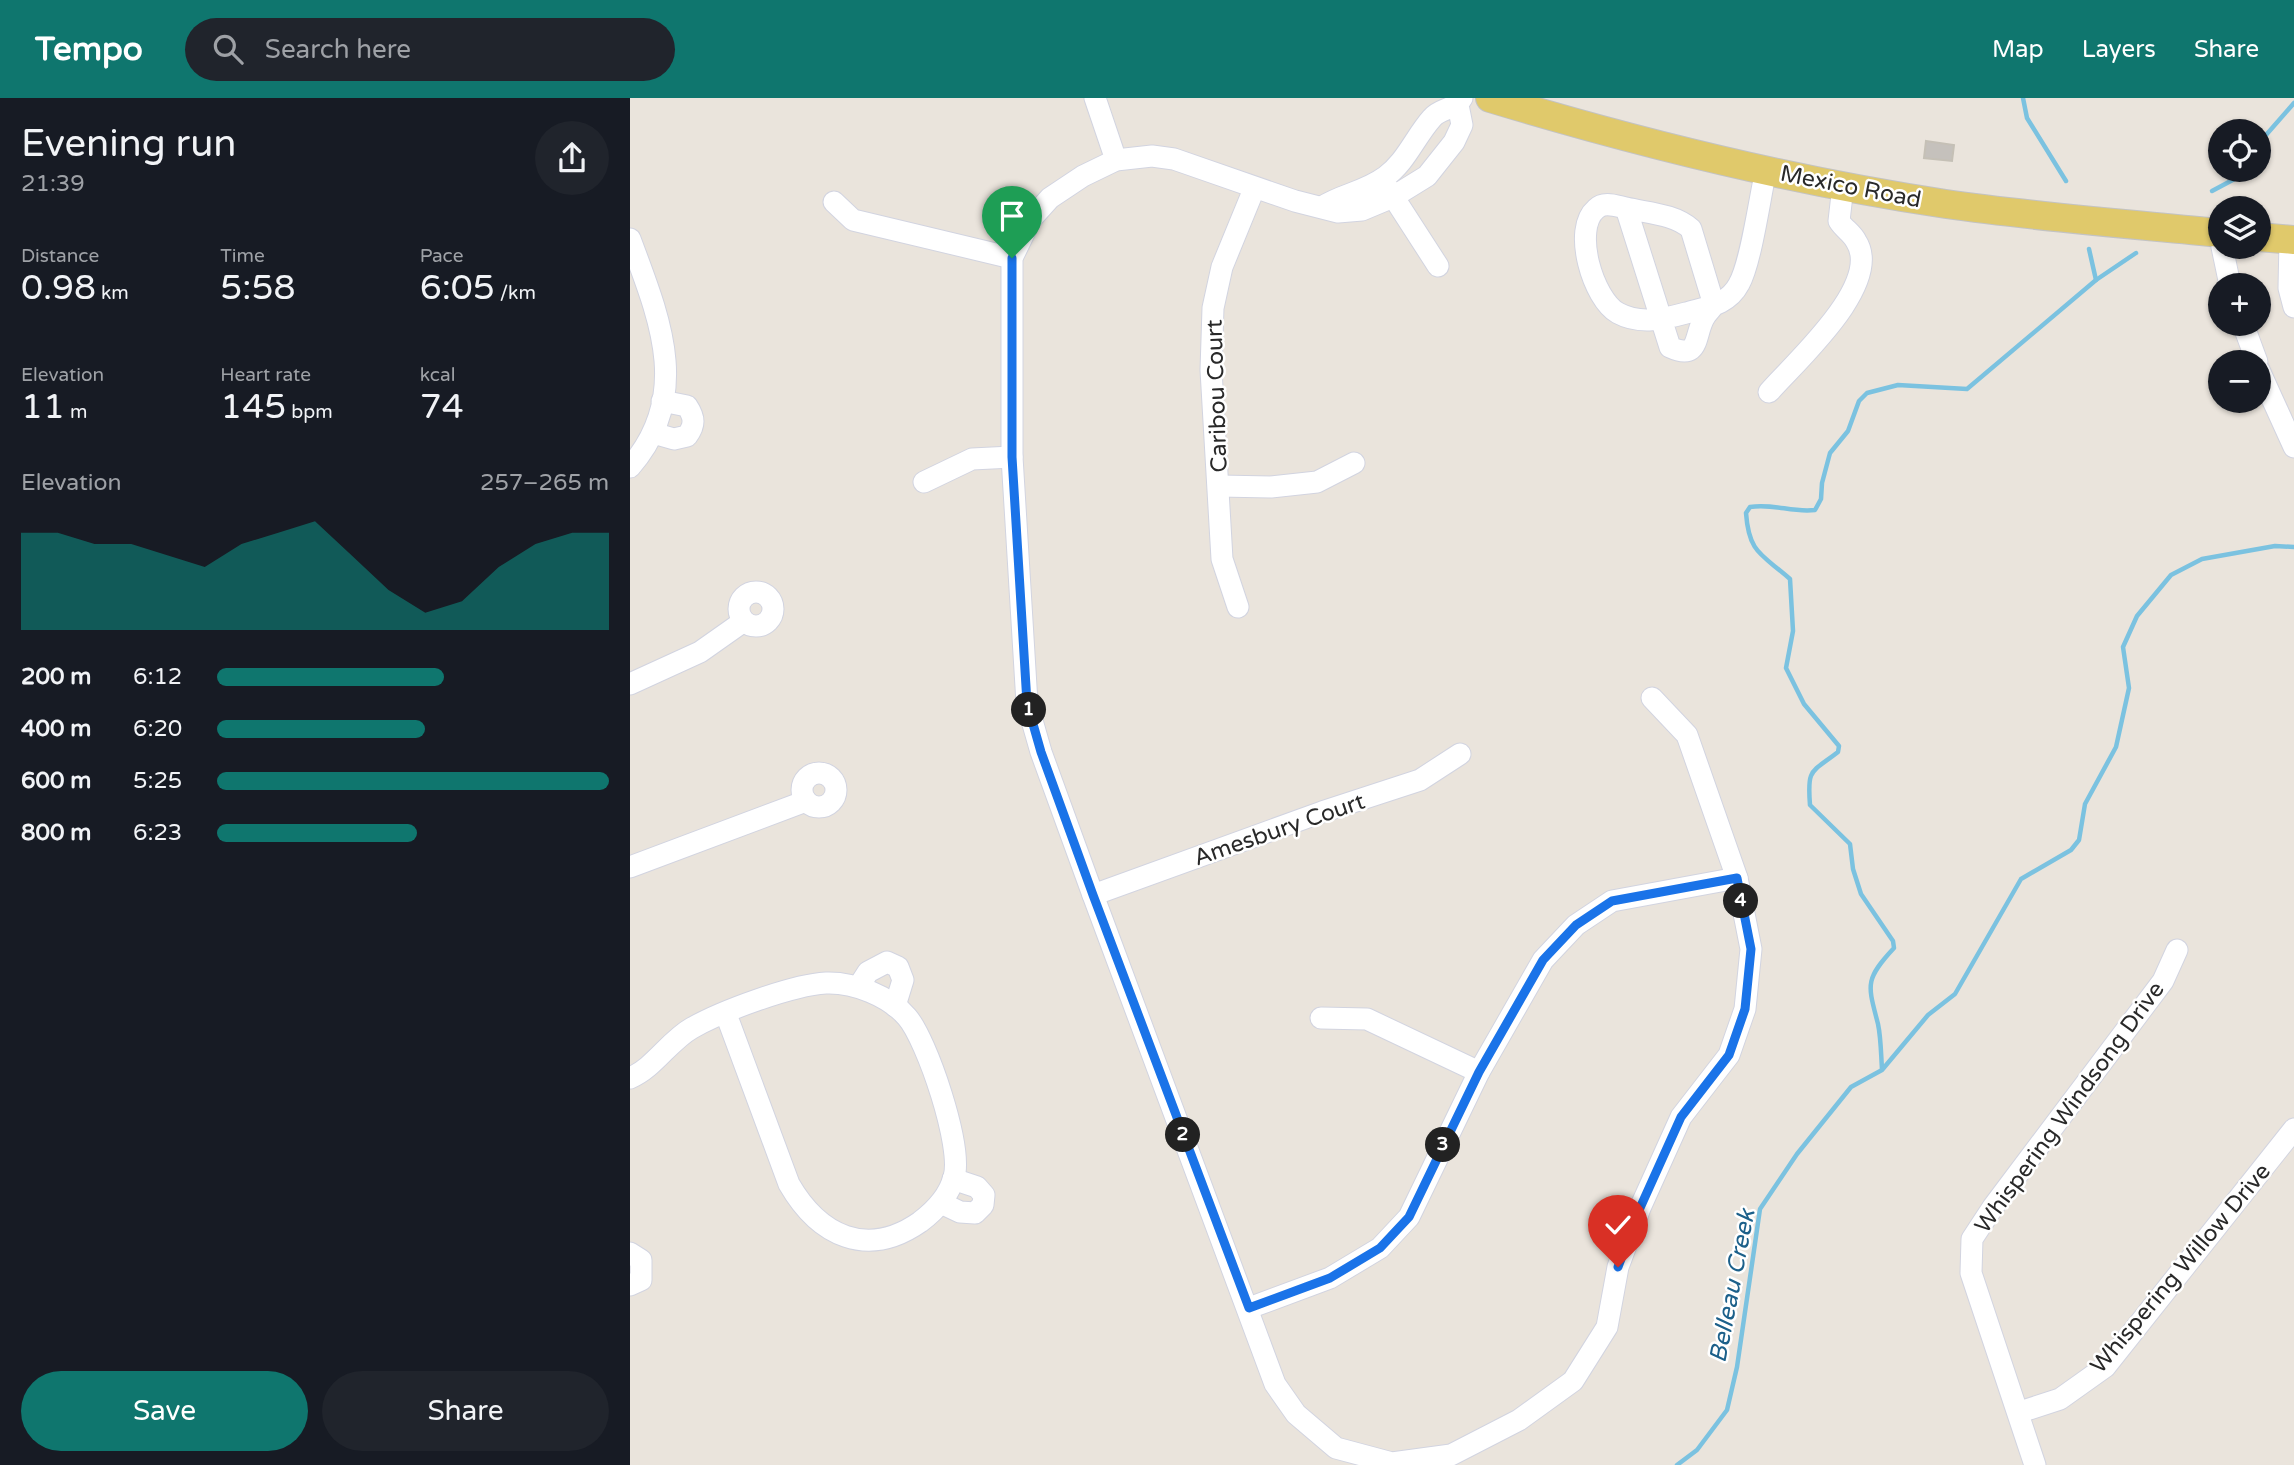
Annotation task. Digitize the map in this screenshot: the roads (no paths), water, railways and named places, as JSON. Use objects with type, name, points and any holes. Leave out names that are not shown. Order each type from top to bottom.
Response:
[{"type":"main road","name":"Mexico Road","points":[[1490,98],[1560,119],[1766,170],[1843,186],[1946,204],[2208,236]]},
{"type":"main road","points":[[2271,238],[2292,240]]},
{"type":"street","points":[[1095,98],[1116,159]]},
{"type":"street","points":[[1388,188],[1403,160],[1434,115],[1460,101],[1462,125],[1454,142],[1427,176],[1388,188],[1334,199],[1322,207],[1254,189],[1174,159],[1152,156],[1116,159],[1083,176],[1050,198],[1031,219],[1012,258],[1012,457],[1027,703],[1041,752],[1093,895],[1249,1308],[1275,1384],[1296,1414],[1336,1448],[1392,1463],[1451,1455],[1519,1420],[1573,1381],[1607,1327],[1623,1255],[1640,1208],[1681,1117],[1729,1055],[1745,1009],[1751,949],[1737,878],[1687,735],[1652,698]]},
{"type":"street","points":[[1714,305],[1691,229],[1683,221],[1607,204],[1597,207],[1591,214],[1587,258],[1591,280],[1603,299],[1618,313],[1641,321],[1663,319],[1714,305],[1730,298],[1741,281],[1766,170]]},
{"type":"street","points":[[1769,392],[1833,323],[1851,294],[1861,255],[1856,240],[1839,221],[1843,186]]},
{"type":"street","points":[[1388,188],[1438,266]]},
{"type":"street","name":"Caribou Court","points":[[1238,607],[1222,559],[1211,370],[1213,308],[1222,267],[1254,189]]},
{"type":"street","points":[[834,202],[853,220],[1012,258]]},
{"type":"street","points":[[1626,208],[1670,347],[1679,351],[1689,350],[1697,343],[1703,319],[1714,305]]},
{"type":"street","points":[[630,239],[659,317],[665,347],[662,401],[653,433],[630,467]]},
{"type":"street","points":[[2292,240],[2289,288],[2294,307]]},
{"type":"street","points":[[2271,396],[2294,447]]},
{"type":"street","points":[[653,433],[674,439],[687,436],[693,427],[693,416],[687,406],[662,401]]},
{"type":"street","points":[[925,482],[972,459],[1012,457]]},
{"type":"street","points":[[1219,486],[1271,487],[1317,482],[1354,463]]},
{"type":"street","points":[[630,684],[700,652],[744,621]]},
{"type":"street","name":"Amesbury Court","points":[[1093,895],[1322,812],[1420,780],[1460,754]]},
{"type":"street","points":[[630,867],[806,801]]},
{"type":"street","points":[[1249,1308],[1330,1278],[1380,1248],[1409,1217],[1479,1072],[1543,960],[1576,925],[1612,901],[1737,878]]},
{"type":"street","name":"Whispering Windsong Drive","points":[[2035,1465],[2020,1412],[1971,1273],[1972,1240],[1993,1206],[2163,981],[2177,950]]},
{"type":"street","points":[[859,986],[876,966],[887,962],[898,967],[903,980],[895,1006]]},
{"type":"street","points":[[630,1078],[691,1029],[726,1014],[797,987],[828,983],[859,986],[895,1006],[908,1018],[920,1040],[950,1122],[956,1154],[953,1179],[941,1203],[900,1235],[870,1240],[847,1237],[826,1228],[803,1210],[789,1184],[726,1014]]},
{"type":"street","points":[[1321,1018],[1367,1019],[1479,1072]]},
{"type":"street","name":"Whispering Willow Drive","points":[[2020,1412],[2060,1399],[2105,1367],[2294,1129]]},
{"type":"street","points":[[941,1203],[960,1212],[975,1213],[983,1205],[984,1195],[977,1187],[953,1179]]},
{"type":"street","points":[[630,1253],[642,1260],[643,1269],[641,1280],[630,1285]]},
{"type":"waterway","points":[[2023,98],[2027,118],[2066,181]]},
{"type":"waterway","points":[[2271,129],[2294,103]]},
{"type":"waterway","points":[[2212,191],[2229,182]]},
{"type":"waterway","points":[[2089,249],[2096,280]]},
{"type":"waterway","points":[[1882,1069],[1880,1035],[1871,983],[1877,968],[1894,948],[1893,941],[1861,894],[1853,869],[1850,844],[1810,805],[1810,778],[1816,768],[1838,752],[1839,746],[1804,704],[1786,668],[1793,631],[1790,579],[1754,545],[1746,513],[1750,507],[1759,506],[1815,510],[1821,499],[1830,453],[1848,431],[1859,401],[1867,393],[1898,385],[1967,389],[2096,280],[2136,253]]},
{"type":"waterway","name":"Belleau Creek","points":[[1677,1465],[1697,1450],[1727,1410],[1737,1367],[1760,1209],[1797,1154],[1851,1087],[1882,1070],[1928,1015],[1955,994],[2021,879],[2071,850],[2079,840],[2085,804],[2116,747],[2129,688],[2123,647],[2137,616],[2171,575],[2202,559],[2275,546],[2294,547]]}]
